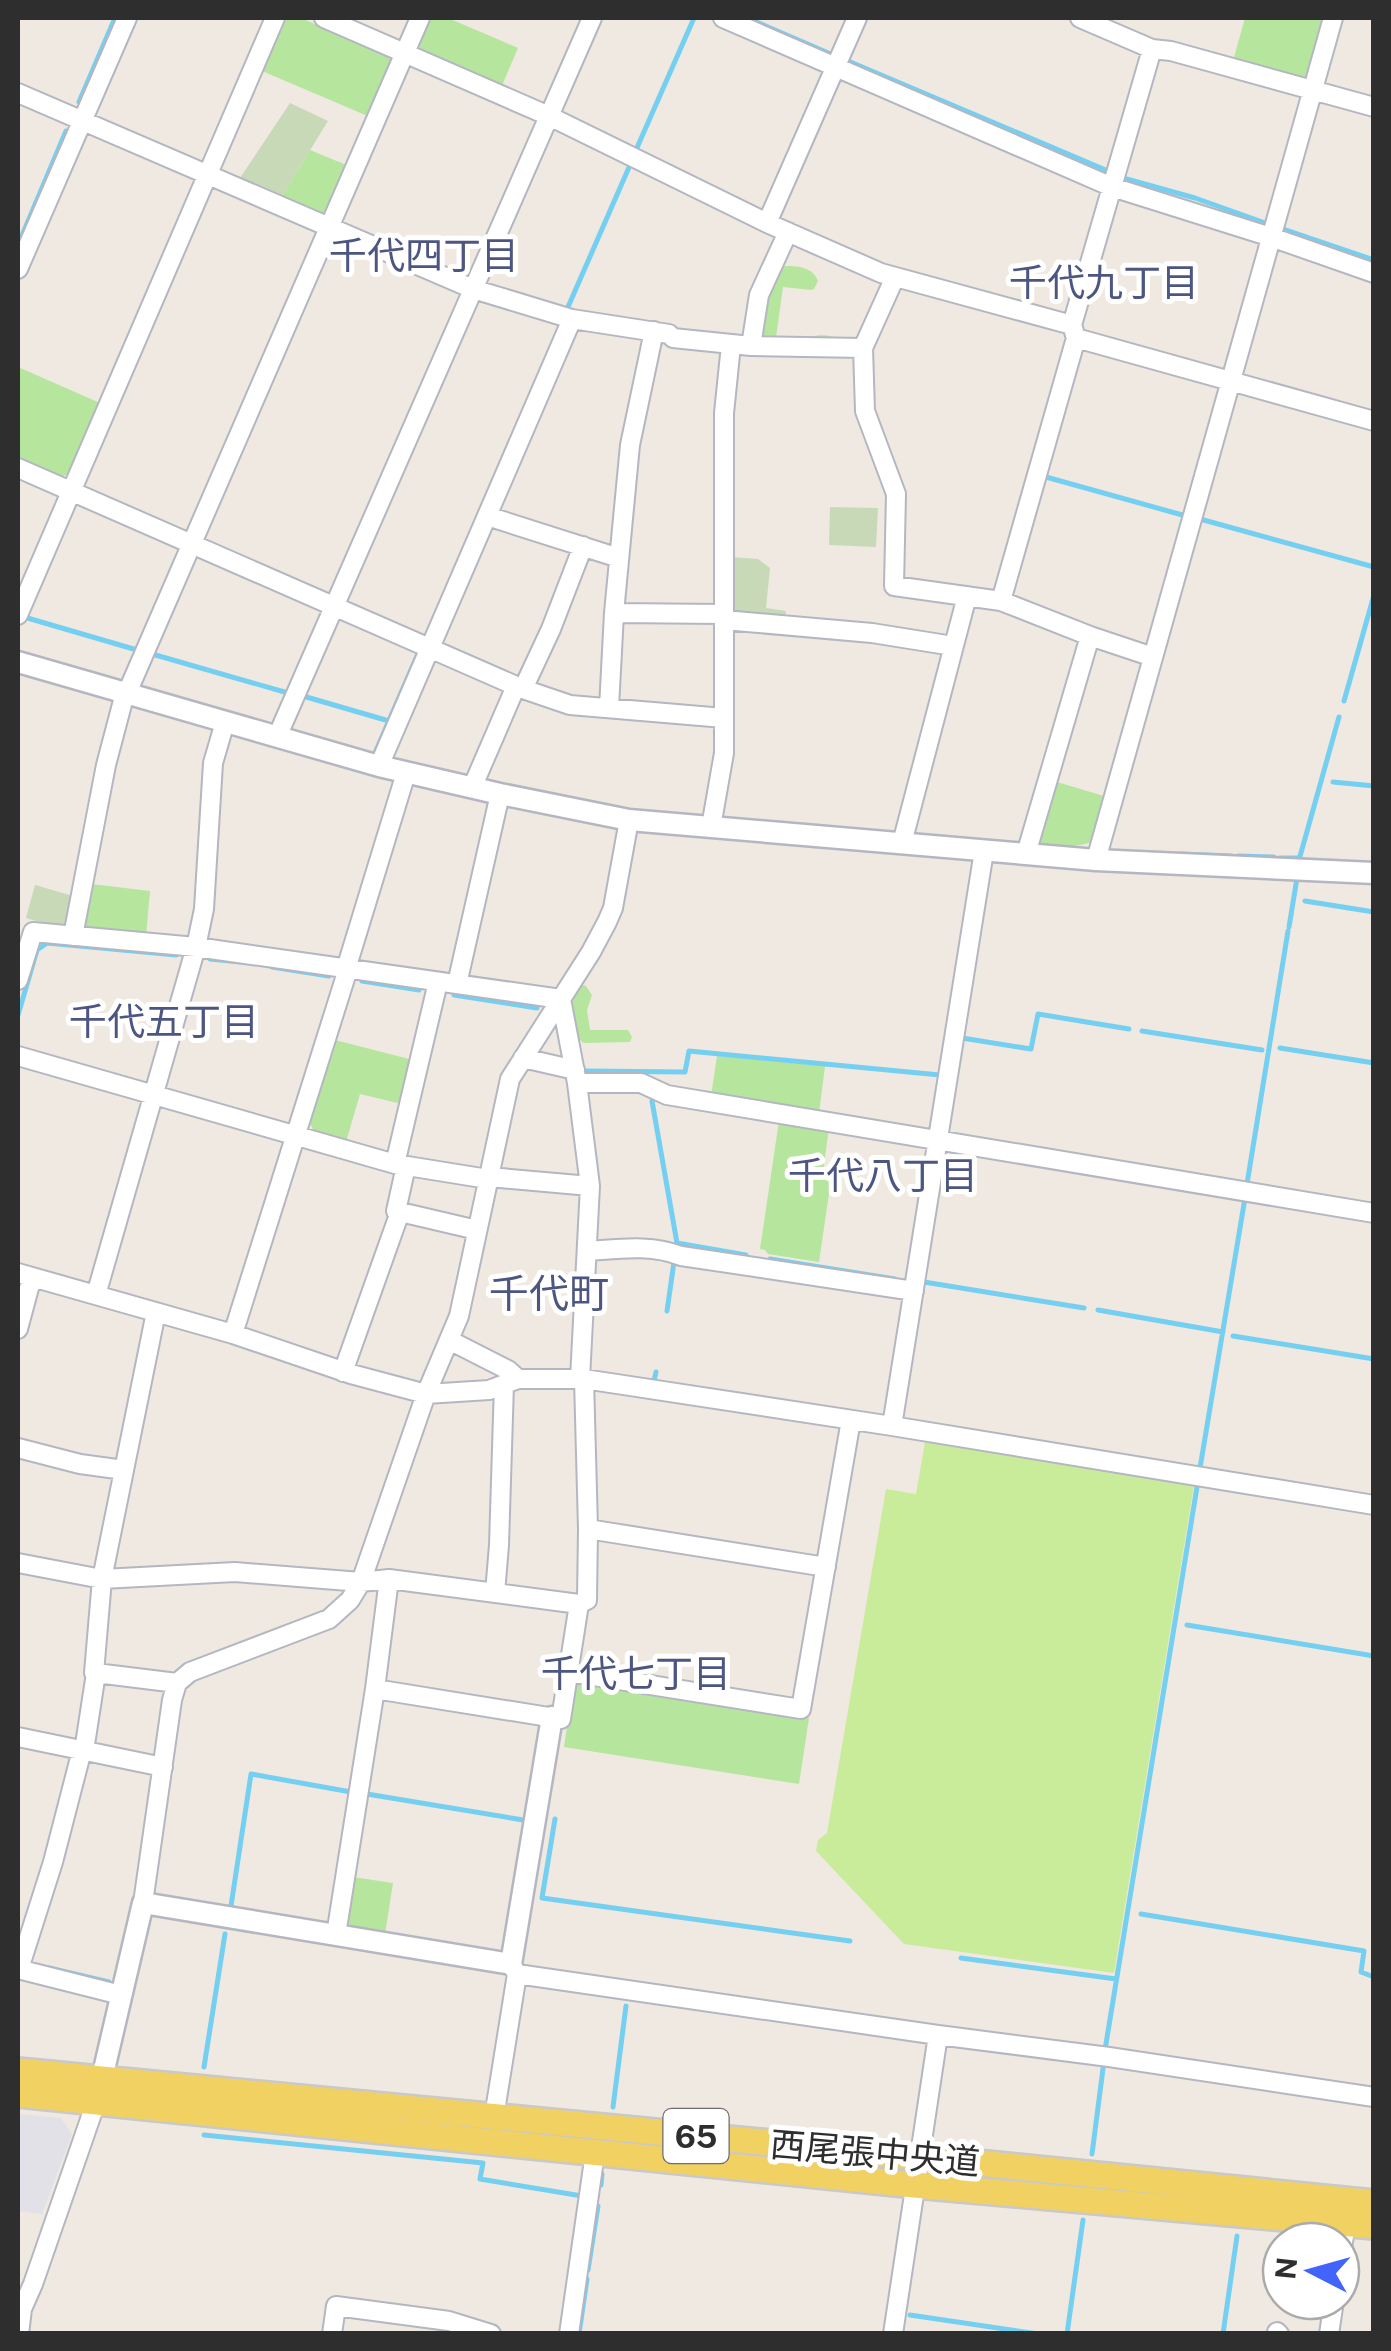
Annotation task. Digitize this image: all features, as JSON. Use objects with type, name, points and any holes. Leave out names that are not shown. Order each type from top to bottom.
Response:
[{"type":"main road","name":"西尾張中央道","points":[[18,2071],[99,2091],[595,2152],[1313,2221]]},
{"type":"main road","name":"西尾張中央道","points":[[18,2094],[99,2091],[494,2117],[1374,2204]]},
{"type":"street","points":[[18,269],[127,18]]},
{"type":"street","points":[[18,615],[275,18]]},
{"type":"street","points":[[324,18],[548,116],[767,223],[895,277],[1230,381],[1374,420]]},
{"type":"street","points":[[73,936],[106,765],[126,693],[420,18]]},
{"type":"street","points":[[276,737],[592,18]]},
{"type":"street","points":[[723,18],[1112,187],[1374,272]]},
{"type":"street","points":[[767,223],[857,18]]},
{"type":"street","points":[[1080,18],[1152,49],[1374,108]]},
{"type":"street","points":[[1096,860],[1332,18]]},
{"type":"street","points":[[1001,601],[1152,49]]},
{"type":"street","points":[[18,93],[472,289],[572,319],[669,334],[674,338],[731,345],[863,348]]},
{"type":"street","points":[[751,346],[760,295],[788,232]]},
{"type":"street","points":[[895,277],[863,348],[866,411],[896,494],[894,586],[1001,601],[1153,657]]},
{"type":"street","points":[[380,766],[572,319]]},
{"type":"street","points":[[608,708],[630,445],[654,332]]},
{"type":"street","points":[[711,827],[724,752],[724,413],[731,345]]},
{"type":"street","points":[[18,468],[519,688],[570,705],[724,718]]},
{"type":"street","points":[[488,516],[619,558]]},
{"type":"street","points":[[472,788],[552,629],[583,546]]},
{"type":"street","points":[[902,843],[966,596]]},
{"type":"street","points":[[614,613],[723,617],[953,646]]},
{"type":"street","points":[[1026,854],[1090,636]]},
{"type":"street","points":[[18,662],[380,766],[629,820],[1096,860],[1374,873]]},
{"type":"street","points":[[96,1295],[196,947],[204,910],[213,764],[225,722]]},
{"type":"street","points":[[233,1334],[406,772]]},
{"type":"street","points":[[478,1230],[396,1212],[400,1165],[500,794]]},
{"type":"street","points":[[19,2334],[22,2309],[99,2091],[144,1903],[177,1683],[190,1672],[330,1618],[350,1600],[361,1582],[426,1394],[459,1316],[510,1080],[591,952],[613,908],[629,820]]},
{"type":"street","points":[[892,1426],[984,850]]},
{"type":"street","points":[[18,980],[26,926],[73,936],[196,947],[561,1000]]},
{"type":"street","points":[[18,1562],[102,1579],[235,1572],[361,1582],[389,1579],[579,1604],[587,1600],[582,1379],[590,1186],[576,1076],[561,1000]]},
{"type":"street","points":[[18,1056],[400,1165],[489,1178],[590,1186]]},
{"type":"street","points":[[523,1058],[576,1076],[641,1083],[666,1095],[1374,1212]]},
{"type":"street","points":[[344,1372],[400,1212]]},
{"type":"street","points":[[588,1251],[668,1251],[914,1292]]},
{"type":"street","points":[[18,1328],[25,1275],[426,1394],[488,1390],[511,1382],[582,1379],[1374,1505]]},
{"type":"street","points":[[121,1996],[18,1969],[54,1862],[83,1751],[96,1673],[102,1579],[156,1312]]},
{"type":"street","points":[[449,1340],[508,1370],[511,1382],[495,1593]]},
{"type":"street","points":[[569,1672],[802,1708],[851,1420]]},
{"type":"street","points":[[18,1448],[80,1464],[124,1470]]},
{"type":"street","points":[[588,1529],[826,1567]]},
{"type":"street","points":[[336,1935],[389,1579]]},
{"type":"street","points":[[375,1689],[561,1719],[579,1604]]},
{"type":"street","points":[[96,1673],[177,1683]]},
{"type":"street","points":[[494,2117],[552,1718]]},
{"type":"street","points":[[18,1737],[164,1767]]},
{"type":"street","points":[[144,1903],[514,1969],[938,2035],[1374,2096]]},
{"type":"street","points":[[893,2334],[938,2035]]},
{"type":"street","points":[[569,2334],[595,2152]]},
{"type":"street","points":[[332,2334],[336,2306],[449,2322],[491,2334]]},
{"type":"shaded area","points":[[18,2114],[61,2118],[72,2134],[42,2214],[18,2211]]},
{"type":"green space","points":[[287,18],[301,18],[389,56],[392,65],[370,117],[262,71]]},
{"type":"green space","points":[[429,18],[448,18],[518,48],[501,88],[422,54],[418,43]]},
{"type":"green space","points":[[1245,18],[1324,18],[1308,76],[1299,80],[1233,61]]},
{"type":"green space","points":[[290,103],[328,121],[280,199],[238,181]]},
{"type":"green space","points":[[310,150],[349,166],[329,211],[317,215],[280,199]]},
{"type":"green space","points":[[782,266],[808,270],[818,281],[811,290],[783,287],[776,337],[805,341],[822,335],[840,341],[760,342],[764,301]]},
{"type":"green space","points":[[18,367],[100,403],[69,474],[59,477],[18,459]]},
{"type":"green space","points":[[830,507],[878,508],[876,547],[829,545]]},
{"type":"green space","points":[[730,557],[758,559],[770,568],[766,608],[786,611],[785,621],[731,618]]},
{"type":"green space","points":[[1054,781],[1107,797],[1095,841],[1065,846],[1036,840]]},
{"type":"green space","points":[[91,884],[150,891],[146,936],[90,930],[83,922]]},
{"type":"green space","points":[[35,885],[73,896],[68,921],[59,928],[26,918]]},
{"type":"green space","points":[[579,984],[592,995],[587,1010],[590,1030],[628,1030],[630,1042],[584,1043],[578,1038],[571,1015]]},
{"type":"green space","points":[[335,1040],[413,1060],[402,1104],[360,1094],[346,1142],[315,1133],[309,1122]]},
{"type":"green space","points":[[717,1056],[825,1066],[819,1113],[711,1096]]},
{"type":"green space","points":[[779,1121],[829,1128],[822,1179],[831,1180],[819,1262],[768,1254],[760,1249]]},
{"type":"green space","points":[[925,1442],[1194,1485],[1114,1973],[904,1944],[816,1851],[818,1840],[827,1833],[886,1489],[916,1494]]},
{"type":"green space","points":[[583,1682],[809,1718],[799,1784],[564,1747],[573,1687]]},
{"type":"green space","points":[[353,1877],[393,1883],[385,1934],[353,1929],[346,1919]]},
{"type":"waterway","points":[[79,102],[115,18]]},
{"type":"waterway","points":[[636,150],[694,18]]},
{"type":"waterway","points":[[747,18],[833,55]]},
{"type":"waterway","points":[[848,61],[1108,171]]},
{"type":"waterway","points":[[18,245],[66,131]]},
{"type":"waterway","points":[[568,307],[630,165]]},
{"type":"waterway","points":[[1123,178],[1268,224]]},
{"type":"waterway","points":[[1283,229],[1374,260]]},
{"type":"waterway","points":[[1046,477],[1186,516]]},
{"type":"waterway","points":[[1200,519],[1374,567]]},
{"type":"waterway","points":[[1344,701],[1374,595]]},
{"type":"waterway","points":[[24,617],[137,650]]},
{"type":"waterway","points":[[152,654],[288,693]]},
{"type":"waterway","points":[[375,753],[417,656]]},
{"type":"waterway","points":[[303,696],[389,721]]},
{"type":"waterway","points":[[1299,860],[1339,717]]},
{"type":"waterway","points":[[1333,782],[1374,786]]},
{"type":"waterway","points":[[1180,854],[1232,856]]},
{"type":"waterway","points":[[1238,856],[1274,857]]},
{"type":"waterway","points":[[1280,858],[1299,858]]},
{"type":"waterway","points":[[1289,927],[1297,878]]},
{"type":"waterway","points":[[1305,901],[1374,912]]},
{"type":"waterway","points":[[1247,1184],[1288,931]]},
{"type":"waterway","points":[[18,1015],[37,950],[47,943],[176,955]]},
{"type":"waterway","points":[[210,959],[241,962]]},
{"type":"waterway","points":[[272,967],[329,976]]},
{"type":"waterway","points":[[362,981],[419,990]]},
{"type":"waterway","points":[[454,995],[537,1008]]},
{"type":"waterway","points":[[962,1038],[1031,1049],[1038,1014],[1129,1029]]},
{"type":"waterway","points":[[1142,1031],[1262,1050]]},
{"type":"waterway","points":[[1280,1048],[1374,1063]]},
{"type":"waterway","points":[[586,1071],[685,1072],[689,1051],[940,1075]]},
{"type":"waterway","points":[[652,1101],[677,1243],[746,1255]]},
{"type":"waterway","points":[[1200,1468],[1245,1198]]},
{"type":"waterway","points":[[770,1259],[895,1279]]},
{"type":"waterway","points":[[667,1311],[674,1262]]},
{"type":"waterway","points":[[924,1282],[1084,1308]]},
{"type":"waterway","points":[[1098,1310],[1223,1332]]},
{"type":"waterway","points":[[1233,1336],[1374,1359]]},
{"type":"waterway","points":[[654,1381],[656,1372]]},
{"type":"waterway","points":[[1105,2050],[1197,1487]]},
{"type":"waterway","points":[[1187,1625],[1374,1656]]},
{"type":"waterway","points":[[231,1906],[251,1774],[351,1792]]},
{"type":"waterway","points":[[367,1794],[523,1820]]},
{"type":"waterway","points":[[555,1819],[542,1898],[850,1941]]},
{"type":"waterway","points":[[1141,1914],[1364,1951],[1361,1972],[1374,1977]]},
{"type":"waterway","points":[[204,2067],[225,1934]]},
{"type":"waterway","points":[[961,1958],[1116,1979]]},
{"type":"waterway","points":[[49,1968],[109,1982]]},
{"type":"waterway","points":[[613,2107],[626,2006]]},
{"type":"waterway","points":[[1092,2154],[1104,2061]]},
{"type":"waterway","points":[[204,2135],[483,2163],[480,2179],[582,2196]]},
{"type":"waterway","points":[[601,2185],[602,2174]]},
{"type":"waterway","points":[[588,2270],[598,2206]]},
{"type":"waterway","points":[[1067,2334],[1083,2220]]},
{"type":"waterway","points":[[1223,2334],[1237,2236]]},
{"type":"waterway","points":[[579,2334],[587,2279]]},
{"type":"waterway","points":[[910,2315],[1038,2334]]},
{"type":"district","name":"千代四丁目","points":[[424,255]]},
{"type":"district","name":"千代九丁目","points":[[1104,282]]},
{"type":"district","name":"千代五丁目","points":[[164,1021]]},
{"type":"district","name":"千代八丁目","points":[[883,1175]]},
{"type":"district","name":"千代町","points":[[549,1293]]},
{"type":"district","name":"千代七丁目","points":[[636,1673]]}]
